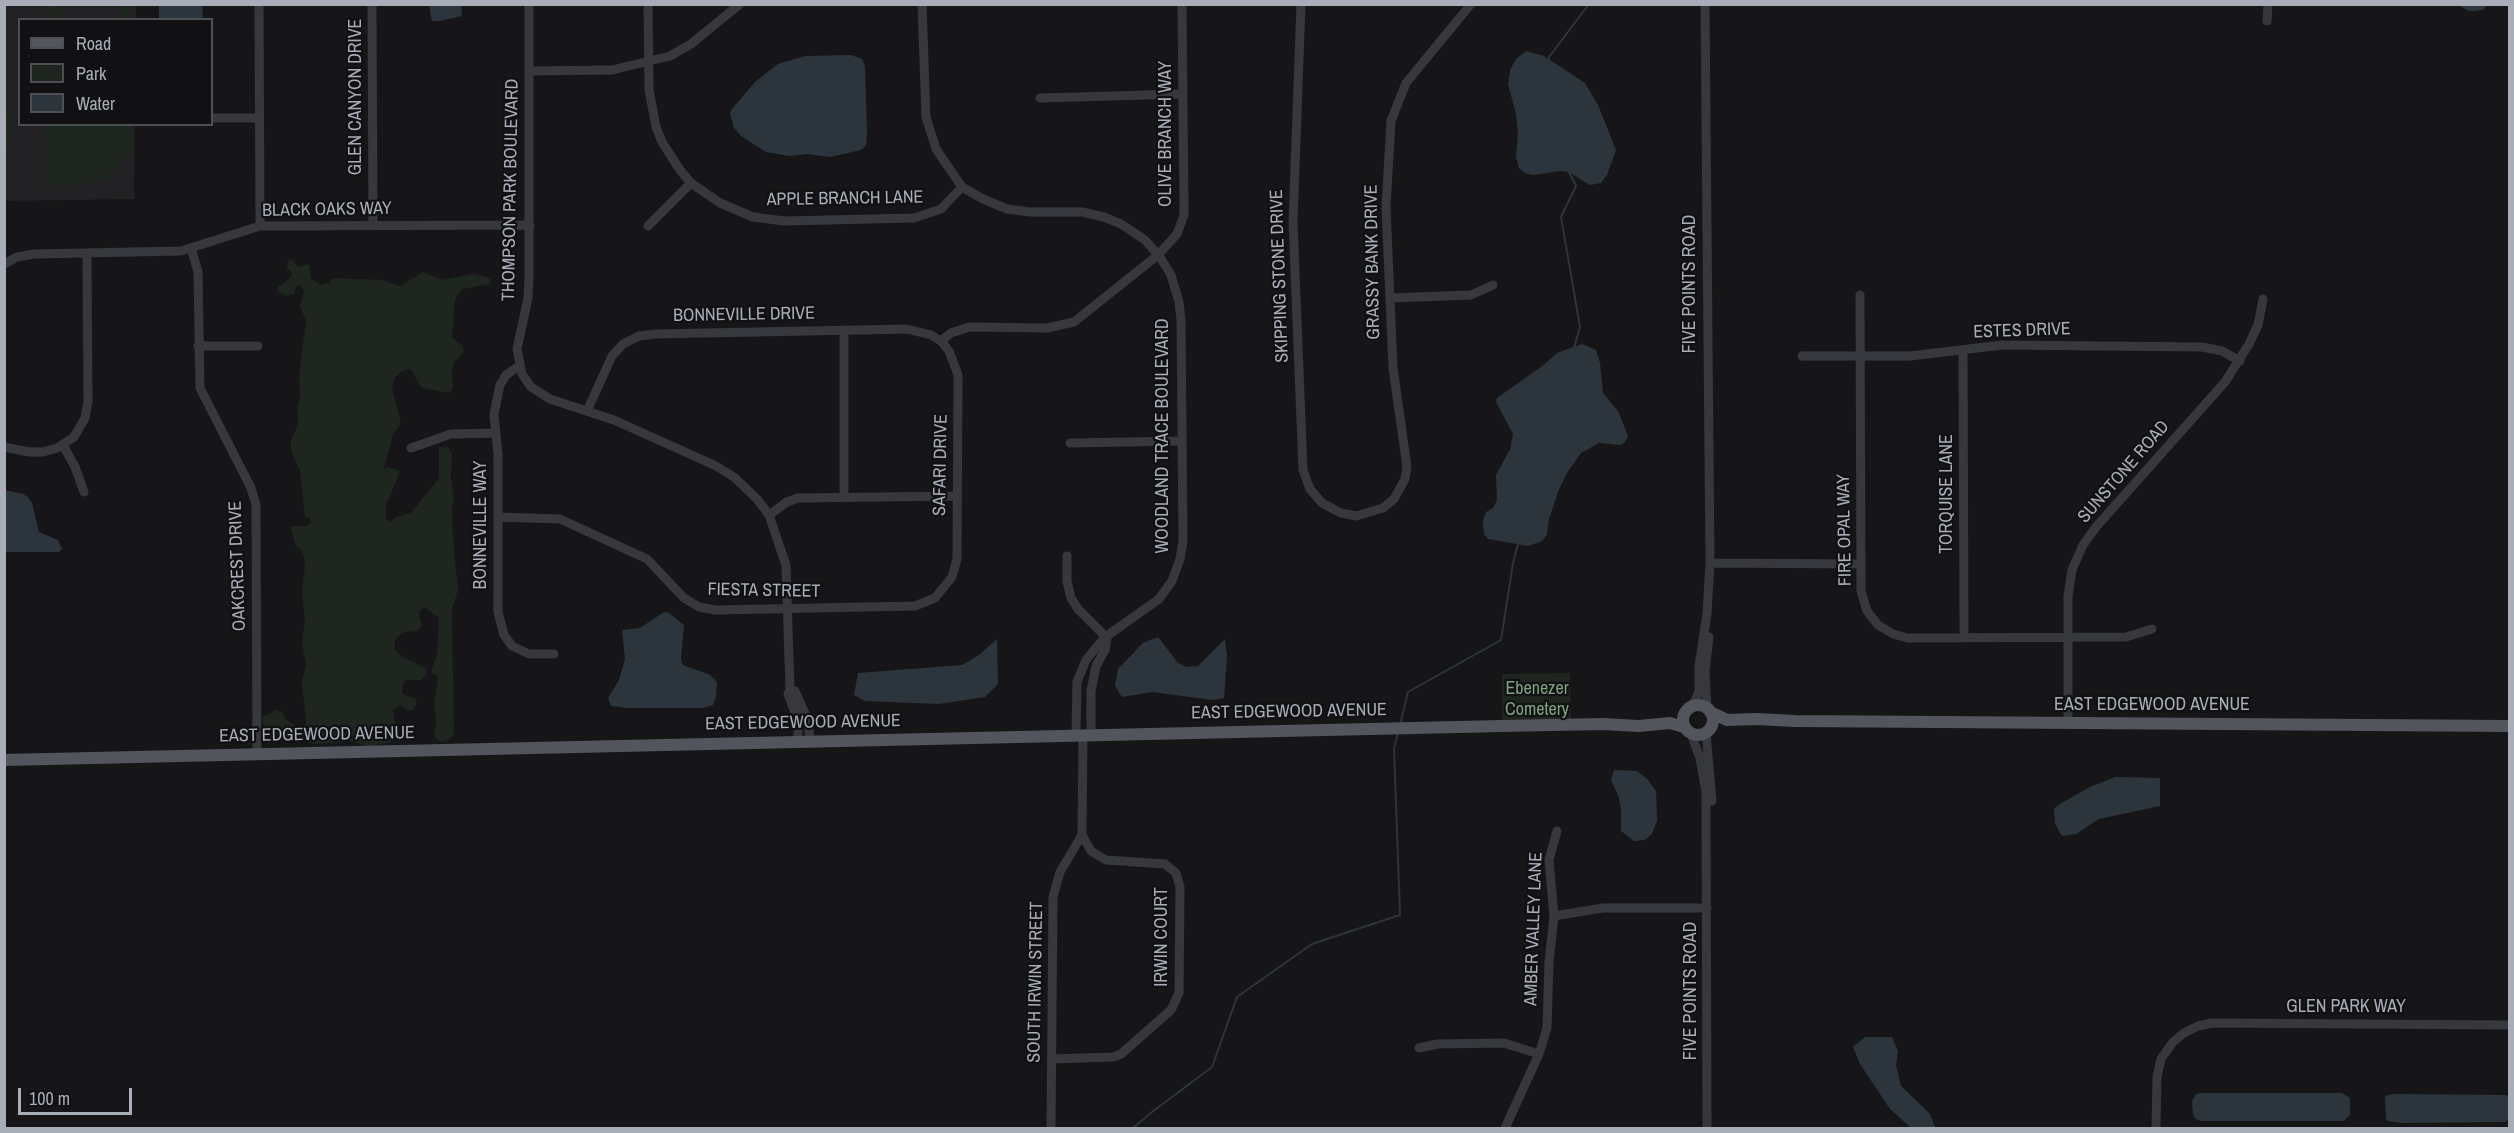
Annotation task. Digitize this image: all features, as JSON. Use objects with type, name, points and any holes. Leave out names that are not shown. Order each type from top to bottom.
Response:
[{"type":"main road","name":"EAST EDGEWOOD AVENUE","points":[[1603,724],[1689,710],[1709,710],[1727,720],[2510,726]]},
{"type":"main road","points":[[1688,730],[1689,710]]},
{"type":"main road","points":[[1708,732],[1713,721],[1709,710]]},
{"type":"main road","name":"EAST EDGEWOOD AVENUE","points":[[4,760],[1603,724],[1639,726],[1674,723],[1688,730],[1708,732],[1795,721]]},
{"type":"street","points":[[259,4],[260,226]]},
{"type":"street","name":"GLEN CANYON DRIVE","points":[[372,4],[373,225]]},
{"type":"street","name":"THOMPSON PARK BOULEVARD","points":[[519,366],[516,349],[528,298],[529,4]]},
{"type":"street","name":"APPLE BRANCH LANE","points":[[648,4],[649,90],[656,127],[670,157],[691,183],[720,203],[753,217],[784,221],[923,217],[941,209],[962,187]]},
{"type":"street","points":[[529,71],[599,71],[649,62],[680,51],[740,4]]},
{"type":"street","name":"WOODLAND TRACE BOULEVARD","points":[[922,4],[926,117],[936,148],[962,187],[989,202],[1015,210],[1072,211],[1104,217],[1137,234],[1158,255],[1171,275],[1180,307],[1183,541],[1177,570],[1168,587],[1156,602],[1096,646],[1086,660],[1077,682],[1083,735]]},
{"type":"street","name":"OLIVE BRANCH WAY","points":[[941,342],[951,333],[969,327],[1047,328],[1074,322],[1158,255],[1177,234],[1184,215],[1182,4]]},
{"type":"street","name":"SKIPPING STONE DRIVE","points":[[1300,4],[1293,222],[1304,470],[1310,489],[1322,503],[1341,513],[1356,516]]},
{"type":"street","name":"GRASSY BANK DRIVE","points":[[1356,516],[1383,508],[1394,499],[1405,479],[1407,455],[1393,368],[1386,207],[1391,121],[1406,83],[1471,4]]},
{"type":"street","name":"FIVE POINTS ROAD","points":[[1706,4],[1707,400],[1710,563]]},
{"type":"street","points":[[2268,4],[2268,21]]},
{"type":"street","points":[[1040,98],[1183,94]]},
{"type":"street","points":[[213,118],[259,118]]},
{"type":"street","points":[[648,226],[691,183]]},
{"type":"street","name":"BLACK OAKS WAY","points":[[4,264],[34,254],[171,252],[260,226],[530,225]]},
{"type":"street","name":"OAKCREST DRIVE","points":[[191,248],[198,272],[198,378],[201,393],[251,488],[256,505],[257,754]]},
{"type":"street","points":[[4,447],[43,452],[63,445],[81,428],[88,404],[87,253]]},
{"type":"street","points":[[1390,298],[1471,295],[1493,285]]},
{"type":"street","name":"FIRE OPAL WAY","points":[[1860,295],[1861,564],[1864,603],[1878,625],[1893,634],[1908,638],[2126,637],[2152,629]]},
{"type":"street","name":"SUNSTONE ROAD","points":[[2068,723],[2068,596],[2072,570],[2083,545],[2096,527],[2225,382],[2240,361],[2258,325],[2263,299]]},
{"type":"street","name":"BONNEVILLE DRIVE","points":[[587,411],[612,356],[623,344],[639,336],[907,329],[919,330],[941,342]]},
{"type":"street","points":[[844,330],[844,497]]},
{"type":"street","name":"SAFARI DRIVE","points":[[941,342],[953,359],[958,375],[957,562],[944,590]]},
{"type":"street","name":"ESTES DRIVE","points":[[1802,356],[1910,356],[2002,345],[2202,347],[2222,351],[2240,361]]},
{"type":"street","points":[[198,346],[258,346]]},
{"type":"street","name":"TORQUISE LANE","points":[[1963,350],[1964,637]]},
{"type":"street","points":[[519,366],[531,387],[541,395],[614,420],[726,471],[746,487],[769,515],[786,565],[789,701],[804,741]]},
{"type":"street","name":"BONNEVILLE WAY","points":[[519,366],[506,375],[500,385],[494,414],[498,517],[498,612],[504,635],[512,646],[521,652],[536,655],[554,654]]},
{"type":"street","points":[[411,448],[451,434],[496,433]]},
{"type":"street","points":[[1070,443],[1182,441]]},
{"type":"street","points":[[63,445],[75,467],[84,492]]},
{"type":"street","points":[[769,515],[787,502],[798,498],[957,496]]},
{"type":"street","name":"FIESTA STREET","points":[[498,517],[560,519],[647,560],[676,590],[699,607],[716,610],[915,606],[935,598],[944,590]]},
{"type":"street","points":[[1067,556],[1067,581],[1071,598],[1078,609],[1107,638],[1105,650],[1096,666],[1083,735],[1082,835]]},
{"type":"street","points":[[1710,563],[1861,564]]},
{"type":"street","points":[[1689,710],[1699,691],[1699,666],[1706,620],[1710,563]]},
{"type":"street","points":[[1709,710],[1705,671],[1712,612],[1710,563]]},
{"type":"street","points":[[1688,730],[1704,776],[1707,855]]},
{"type":"street","points":[[1707,855],[1712,801],[1708,732]]},
{"type":"street","name":"AMBER VALLEY LANE","points":[[1505,1128],[1539,1054],[1548,1019],[1549,962],[1554,916],[1549,860],[1557,831]]},
{"type":"street","name":"SOUTH IRWIN STREET","points":[[1051,1128],[1054,893],[1060,872],[1082,835]]},
{"type":"street","name":"IRWIN COURT","points":[[1052,1059],[1113,1057],[1121,1054],[1171,1010],[1179,993],[1180,886],[1176,873],[1165,864],[1106,860],[1091,851],[1082,835]]},
{"type":"street","name":"FIVE POINTS ROAD","points":[[1707,855],[1707,1128]]},
{"type":"street","points":[[1554,916],[1603,908],[1707,908]]},
{"type":"street","name":"GLEN PARK WAY","points":[[2156,1128],[2157,1077],[2161,1059],[2173,1042],[2198,1026],[2212,1023],[2510,1025]]},
{"type":"street","points":[[1419,1048],[1437,1044],[1504,1043],[1539,1054]]},
{"type":"shaded area","points":[[4,5],[136,5],[136,18],[18,18],[18,126],[135,126],[134,199],[5,201]]},
{"type":"green space","points":[[45,5],[55,5],[63,18],[52,18]]},
{"type":"green space","points":[[123,5],[133,5],[127,18],[115,18]]},
{"type":"green space","points":[[5,113],[12,113],[14,130],[5,158]]},
{"type":"green space","points":[[43,126],[132,126],[133,151],[109,178],[70,186],[45,185]]},
{"type":"green space","points":[[292,259],[298,267],[309,264],[311,279],[321,285],[330,283],[332,278],[382,280],[400,286],[423,272],[442,280],[473,274],[491,280],[490,284],[462,289],[455,299],[452,337],[462,345],[464,350],[454,362],[453,389],[449,393],[423,388],[412,371],[408,369],[400,372],[394,379],[392,388],[401,423],[393,435],[384,469],[388,467],[400,471],[388,501],[386,501],[386,519],[391,522],[396,517],[411,513],[439,478],[439,447],[448,447],[452,455],[453,537],[458,590],[452,609],[454,733],[450,739],[443,742],[434,736],[436,723],[434,703],[438,677],[432,673],[432,668],[437,655],[439,618],[425,607],[419,612],[422,626],[417,631],[406,632],[398,636],[395,641],[395,649],[401,656],[427,669],[426,676],[421,680],[405,680],[402,692],[404,695],[415,698],[417,702],[413,710],[407,710],[401,705],[393,710],[398,736],[395,741],[369,747],[348,740],[314,744],[277,736],[263,724],[263,717],[276,710],[282,712],[285,719],[296,726],[302,727],[306,724],[302,682],[306,665],[302,643],[305,621],[302,590],[305,567],[304,558],[300,548],[296,547],[291,528],[311,523],[310,518],[305,516],[300,471],[291,451],[291,440],[298,425],[299,376],[306,321],[300,306],[304,291],[301,285],[296,286],[294,294],[287,296],[277,291],[278,287],[290,278],[292,273],[287,267],[288,261]]},
{"type":"green space","name":"Ebenezer Cometery","points":[[1570,673],[1571,724],[1502,726],[1502,674]]},
{"type":"water","points":[[159,5],[202,5],[203,18],[159,18]]},
{"type":"water","points":[[429,5],[461,5],[462,16],[432,21]]},
{"type":"water","points":[[2458,5],[2487,5],[2483,10],[2469,11]]},
{"type":"water","points":[[1526,51],[1544,56],[1585,83],[1598,105],[1616,150],[1607,175],[1601,183],[1590,185],[1568,172],[1533,175],[1519,168],[1516,157],[1518,134],[1516,114],[1508,84],[1510,70],[1516,59]]},
{"type":"water","points":[[851,55],[862,59],[865,66],[867,134],[866,145],[861,150],[830,157],[807,154],[789,156],[766,152],[741,136],[734,128],[730,113],[732,109],[756,81],[778,64],[805,56]]},
{"type":"water","points":[[1582,344],[1596,350],[1600,363],[1603,393],[1618,411],[1628,436],[1621,445],[1599,443],[1581,453],[1567,473],[1558,492],[1549,519],[1547,535],[1542,541],[1528,546],[1488,539],[1484,534],[1483,520],[1486,512],[1493,508],[1497,500],[1496,475],[1510,449],[1513,434],[1496,402],[1497,398],[1557,353]]},
{"type":"water","points":[[5,490],[28,497],[32,503],[39,532],[58,540],[62,549],[59,552],[5,552]]},
{"type":"water","points":[[664,612],[669,613],[684,625],[681,659],[683,665],[710,675],[717,682],[713,705],[703,708],[611,706],[608,698],[619,680],[625,659],[622,630],[640,628]]},
{"type":"water","points":[[1158,637],[1178,663],[1187,667],[1198,666],[1225,639],[1227,656],[1224,698],[1213,700],[1152,692],[1122,697],[1115,686],[1118,669],[1143,643]]},
{"type":"water","points":[[997,639],[998,684],[985,697],[939,704],[865,701],[854,695],[858,673],[962,665],[979,655]]},
{"type":"water","points":[[1614,770],[1637,771],[1656,791],[1657,821],[1652,834],[1645,840],[1634,841],[1621,831],[1621,809],[1611,780]]},
{"type":"water","points":[[2115,777],[2160,778],[2160,806],[2099,819],[2076,834],[2062,836],[2055,824],[2054,809],[2090,787]]},
{"type":"water","points":[[1865,1037],[1892,1037],[1898,1051],[1896,1065],[1901,1086],[1930,1114],[1935,1127],[1910,1127],[1890,1109],[1860,1064],[1853,1047]]},
{"type":"water","points":[[2342,1093],[2350,1098],[2350,1115],[2344,1121],[2200,1121],[2193,1114],[2192,1101],[2196,1094]]},
{"type":"water","points":[[2393,1094],[2506,1095],[2509,1097],[2509,1118],[2506,1122],[2401,1123],[2388,1121],[2385,1096]]},
{"type":"waterway","points":[[1549,60],[1589,4]]},
{"type":"waterway","points":[[1569,172],[1576,186],[1561,217],[1580,327],[1574,348]]},
{"type":"waterway","points":[[1400,725],[1408,692],[1501,640],[1518,544]]},
{"type":"waterway","points":[[1133,1128],[1212,1067],[1237,997],[1312,944],[1400,915],[1394,748],[1398,733]]}]
